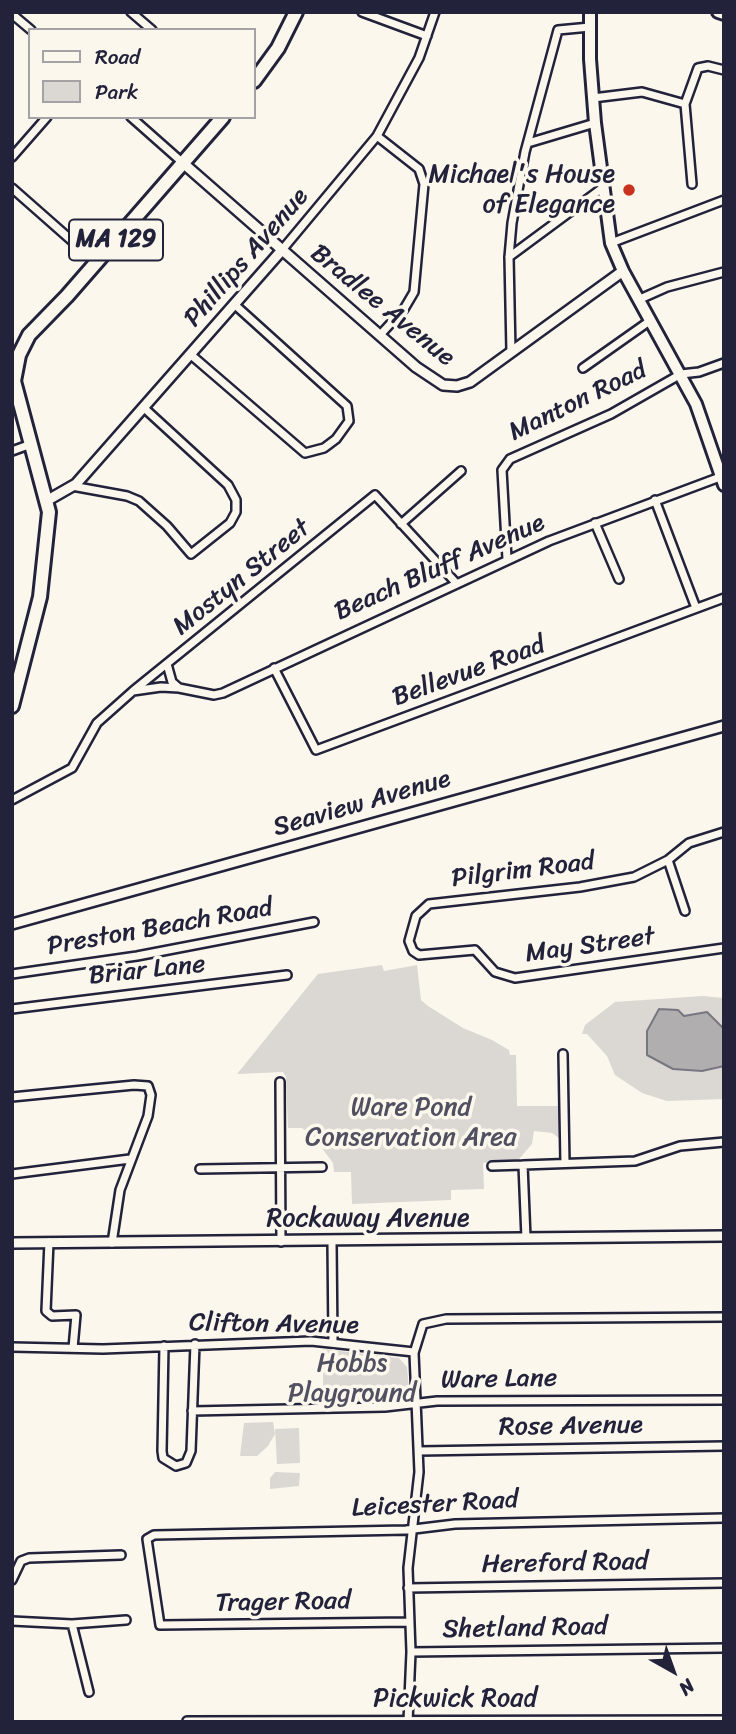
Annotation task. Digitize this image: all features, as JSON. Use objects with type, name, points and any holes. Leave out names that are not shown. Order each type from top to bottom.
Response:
[{"type":"main road","points":[[256,78],[278,48],[296,12]]},
{"type":"main road","points":[[590,12],[595,123],[601,189],[611,243],[623,271],[652,319],[696,404],[719,458],[722,481]]},
{"type":"main road","points":[[718,12],[724,14]]},
{"type":"main road","name":"MA 129","points":[[12,706],[17,668],[42,590],[48,500],[14,389],[18,343],[49,316],[221,119]]},
{"type":"main road","name":"MA 129","points":[[14,389],[27,353],[49,316]]},
{"type":"street","points":[[131,12],[150,28]]},
{"type":"street","points":[[362,12],[427,36]]},
{"type":"street","name":"Phillips Avenue","points":[[48,500],[72,486],[282,250],[377,136],[415,67],[435,12]]},
{"type":"street","points":[[12,14],[29,28]]},
{"type":"street","points":[[511,352],[509,257],[519,178],[558,30],[590,27]]},
{"type":"street","points":[[692,184],[685,104],[698,68],[708,66],[724,70]]},
{"type":"street","points":[[593,98],[642,92],[685,104]]},
{"type":"street","points":[[12,157],[45,119]]},
{"type":"street","name":"Bradlee Avenue","points":[[133,119],[433,382],[449,387],[470,382],[623,271]]},
{"type":"street","points":[[528,143],[595,123]]},
{"type":"street","points":[[377,136],[419,169],[424,184],[414,292],[404,309],[380,335]]},
{"type":"street","points":[[12,188],[96,262]]},
{"type":"street","points":[[509,257],[601,189]]},
{"type":"street","points":[[611,243],[724,200]]},
{"type":"street","points":[[640,299],[667,286],[724,272]]},
{"type":"street","points":[[190,354],[305,453],[324,449],[344,429],[350,414],[344,402],[234,304]]},
{"type":"street","points":[[583,368],[652,319]]},
{"type":"street","name":"Manton Road","points":[[507,559],[502,470],[509,459],[611,414],[681,374],[699,372],[724,363]]},
{"type":"street","points":[[72,486],[127,496],[139,501],[167,526],[191,554],[230,523],[236,512],[236,500],[228,485],[143,407]]},
{"type":"street","points":[[12,451],[32,443]]},
{"type":"street","points":[[457,584],[401,524],[461,471]]},
{"type":"street","name":"Beach Bluff Avenue","points":[[133,691],[161,687],[214,695],[507,559],[654,500],[722,481]]},
{"type":"street","name":"Mostyn Street","points":[[133,691],[376,495],[401,524]]},
{"type":"street","points":[[654,500],[696,608]]},
{"type":"street","points":[[595,523],[619,579]]},
{"type":"street","name":"Bellevue Road","points":[[274,668],[316,750],[724,597]]},
{"type":"street","points":[[167,664],[172,682],[179,688]]},
{"type":"street","points":[[12,800],[72,768],[97,723],[133,691]]},
{"type":"street","name":"Seaview Avenue","points":[[12,924],[724,726]]},
{"type":"street","name":"Pilgrim Road","points":[[472,950],[419,955],[413,951],[409,941],[416,916],[429,904],[604,883],[646,872],[668,860],[689,843],[724,832]]},
{"type":"street","points":[[668,860],[685,911]]},
{"type":"street","name":"Preston Beach Road","points":[[12,974],[137,956],[314,922]]},
{"type":"street","name":"May Street","points":[[472,950],[495,972],[515,978],[724,948]]},
{"type":"street","name":"Briar Lane","points":[[12,1009],[287,975]]},
{"type":"street","points":[[563,1054],[565,1163]]},
{"type":"street","points":[[280,1082],[281,1242]]},
{"type":"street","points":[[12,1097],[134,1085],[148,1086],[151,1095],[148,1116],[120,1190],[112,1243]]},
{"type":"street","points":[[492,1166],[635,1161],[681,1146],[724,1142]]},
{"type":"street","points":[[12,1174],[130,1159]]},
{"type":"street","points":[[523,1165],[526,1238]]},
{"type":"street","points":[[200,1169],[322,1167]]},
{"type":"street","name":"Rockaway Avenue","points":[[12,1242],[332,1242],[724,1236]]},
{"type":"street","points":[[49,1242],[46,1311],[52,1316],[76,1315],[73,1348]]},
{"type":"street","points":[[332,1242],[333,1343]]},
{"type":"street","points":[[408,1721],[411,1652],[409,1550],[419,1451],[414,1352],[423,1324],[446,1319],[724,1317]]},
{"type":"street","name":"Clifton Avenue","points":[[12,1347],[164,1346],[272,1341],[333,1343],[414,1352]]},
{"type":"street","points":[[164,1346],[163,1458],[170,1465],[181,1465],[189,1459],[195,1344]]},
{"type":"street","name":"Ware Lane","points":[[192,1411],[584,1399],[724,1400]]},
{"type":"street","name":"Rose Avenue","points":[[419,1451],[724,1446]]},
{"type":"street","name":"Leicester Road","points":[[159,1625],[150,1569],[149,1537],[413,1528],[455,1524],[724,1518]]},
{"type":"street","points":[[12,1580],[20,1562],[29,1558],[121,1555]]},
{"type":"street","name":"Hereford Road","points":[[408,1588],[724,1583]]},
{"type":"street","points":[[12,1621],[72,1624],[126,1620]]},
{"type":"street","name":"Trager Road","points":[[159,1625],[409,1622]]},
{"type":"street","points":[[72,1624],[89,1692]]},
{"type":"street","name":"Shetland Road","points":[[411,1652],[724,1648]]},
{"type":"street","name":"Pickwick Road","points":[[187,1721],[724,1720]]},
{"type":"green space","name":"Ware Pond Conservation Area","points":[[382,965],[384,971],[417,965],[421,1000],[463,1028],[492,1040],[509,1050],[510,1055],[516,1055],[517,1106],[559,1106],[559,1138],[552,1133],[534,1131],[532,1144],[519,1159],[483,1163],[484,1189],[451,1190],[451,1200],[352,1204],[351,1172],[334,1172],[333,1163],[313,1136],[302,1128],[288,1128],[286,1077],[283,1072],[237,1074],[318,974]]},
{"type":"green space","points":[[702,996],[724,998],[724,1029],[707,1012],[684,1016],[678,1010],[660,1009],[655,1019],[672,1069],[702,1071],[724,1066],[724,1099],[667,1101],[642,1093],[615,1075],[607,1056],[587,1034],[582,1034],[585,1025],[615,1002]]},
{"type":"green space","name":"Hobbs Playground","points":[[323,1349],[399,1358],[407,1367],[410,1402],[323,1406]]},
{"type":"green space","points":[[273,1422],[275,1434],[268,1446],[257,1456],[240,1456],[244,1423]]},
{"type":"green space","points":[[299,1428],[300,1463],[277,1464],[275,1429]]},
{"type":"green space","points":[[275,1472],[300,1473],[299,1486],[270,1489],[270,1478]]},
{"type":"shaded area","points":[[659,1009],[678,1010],[684,1016],[707,1012],[724,1029],[724,1066],[702,1071],[673,1069],[647,1055],[647,1031]]},
{"type":"place","name":"Michael's House of Elegance","points":[[629,190]]}]
